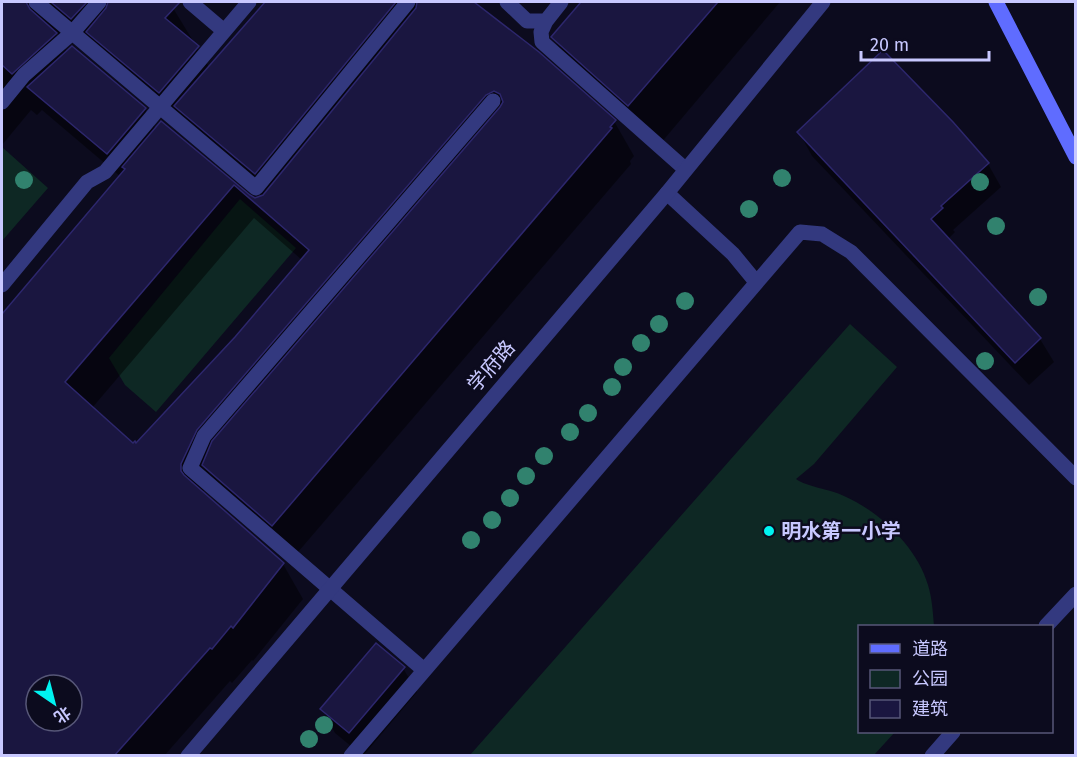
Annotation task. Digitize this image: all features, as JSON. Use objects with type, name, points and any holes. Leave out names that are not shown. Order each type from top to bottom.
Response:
[{"type":"main road","points":[[996,2],[1076,157]]},
{"type":"street","points":[[36,2],[256,188],[408,2]]},
{"type":"street","points":[[2,102],[24,75],[73,32],[99,2]]},
{"type":"street","points":[[190,2],[224,31]]},
{"type":"street","points":[[2,285],[87,182],[105,172],[249,2]]},
{"type":"street","points":[[507,2],[527,21],[546,21]]},
{"type":"street","points":[[561,2],[546,21],[541,32],[542,42],[685,169]]},
{"type":"street","name":"学府路","points":[[188,756],[667,193],[823,2]]},
{"type":"street","points":[[424,670],[190,468],[204,436],[493,101]]},
{"type":"street","points":[[667,193],[734,254],[756,282]]},
{"type":"street","points":[[351,756],[800,232],[822,234],[851,252],[1076,478]]},
{"type":"street","points":[[1048,625],[1076,594]]},
{"type":"street","points":[[932,756],[952,733]]},
{"type":"green space","points":[[2,147],[48,188],[2,241]]},
{"type":"green space","points":[[240,199],[296,248],[156,412],[125,385],[109,358]]},
{"type":"green space","points":[[850,324],[897,367],[814,464],[796,479],[844,496],[883,521],[906,544],[923,571],[928,585],[934,625],[858,625],[858,733],[894,733],[874,755],[470,755]]},
{"type":"building","points":[[2,2],[26,2],[30,9],[57,33],[12,74],[2,65]]},
{"type":"building","points":[[51,2],[87,2],[71,19]]},
{"type":"building","points":[[108,2],[180,2],[165,18],[199,46],[159,93],[86,32],[106,8]]},
{"type":"building","points":[[265,2],[396,2],[255,174],[174,106]]},
{"type":"building","points":[[417,2],[474,2],[539,52],[616,120],[610,127],[612,128],[272,526],[202,465],[212,441],[500,107],[503,102],[500,94],[494,91],[486,95],[197,430],[181,464],[181,471],[184,475],[284,563],[233,628],[231,626],[212,649],[210,648],[114,756],[2,756],[2,314],[125,169],[122,167],[161,121],[250,195],[255,198],[263,195],[416,8]],"holes":[[[234,185],[309,250],[235,337],[136,443],[135,441],[133,443],[65,382]]]},
{"type":"building","points":[[581,2],[718,2],[628,106],[551,37]]},
{"type":"building","points":[[72,46],[146,108],[107,154],[27,87]]},
{"type":"building","points":[[883,50],[989,163],[941,206],[943,208],[931,219],[1041,338],[1015,363],[797,132]]},
{"type":"building","points":[[376,643],[405,667],[349,733],[320,709]]},
{"type":"place","name":"明水第一小学","points":[[769,531]]}]
